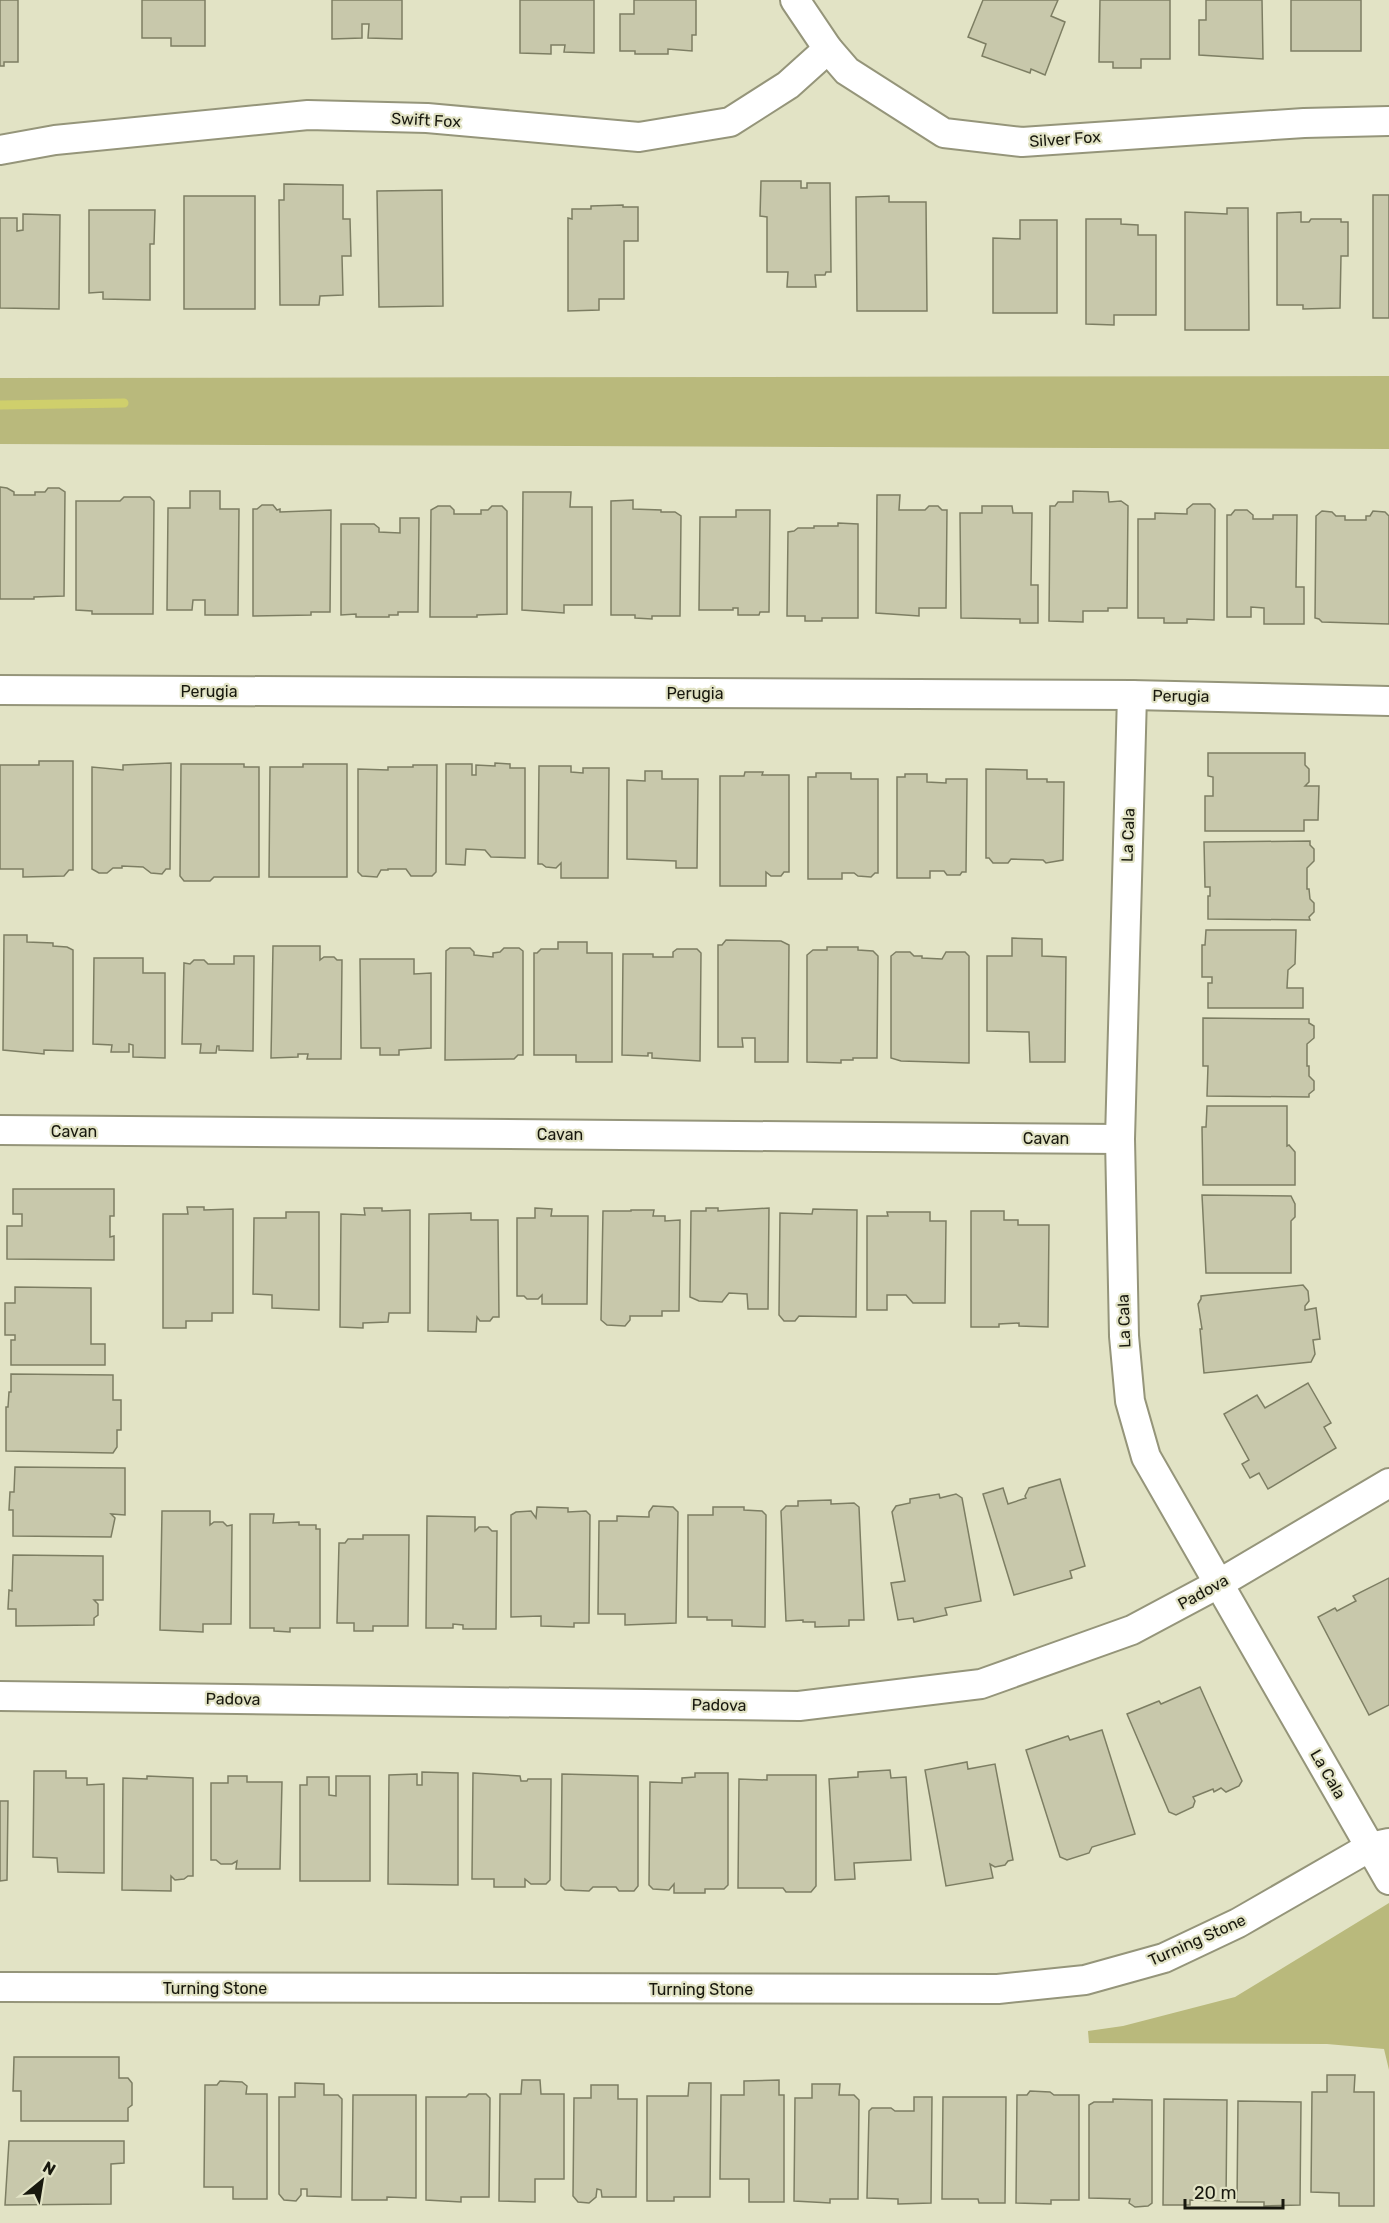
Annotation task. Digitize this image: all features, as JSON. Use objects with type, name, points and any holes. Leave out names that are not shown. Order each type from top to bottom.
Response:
[{"type":"street","name":"Silver Fox","points":[[795,0],[828,49],[847,70],[944,134],[1022,142],[1304,123],[1389,121]]},
{"type":"street","name":"Swift Fox","points":[[0,150],[67,139],[308,115],[427,118],[639,137],[730,122],[788,85],[828,49]]},
{"type":"street","name":"Perugia","points":[[0,690],[1132,695],[1389,701]]},
{"type":"street","name":"La Cala","points":[[1132,695],[1120,1139],[1124,1336],[1130,1401],[1146,1457],[1380,1845],[1389,1880]]},
{"type":"street","name":"Cavan","points":[[0,1130],[1120,1139]]},
{"type":"street","name":"Padova","points":[[0,1696],[799,1706],[981,1684],[1132,1630],[1220,1583],[1389,1483]]},
{"type":"street","name":"Turning Stone","points":[[0,1987],[998,1989],[1085,1980],[1164,1958],[1238,1923],[1380,1845],[1389,1821]]},
{"type":"green space","points":[[1389,376],[1389,449],[0,444],[0,378]]},
{"type":"green space","points":[[1389,1903],[1389,2070],[1384,2049],[1327,2044],[1089,2043],[1088,2031],[1123,2026],[1235,1997]]},
{"type":"building","points":[[0,0],[18,0],[18,62],[4,62],[4,66],[0,66]]},
{"type":"building","points":[[142,0],[205,0],[205,46],[171,46],[171,38],[142,38]]},
{"type":"building","points":[[332,0],[402,0],[402,39],[368,38],[369,24],[362,24],[362,38],[332,39]]},
{"type":"building","points":[[520,0],[594,0],[594,53],[564,52],[565,45],[551,45],[551,54],[520,53]]},
{"type":"building","points":[[634,0],[696,0],[696,35],[692,35],[692,51],[668,49],[668,54],[635,54],[635,51],[620,51],[620,14],[634,14]]},
{"type":"building","points":[[983,0],[1058,0],[1051,16],[1065,22],[1045,75],[1031,69],[1030,73],[982,56],[986,44],[968,37]]},
{"type":"building","points":[[1100,0],[1170,0],[1170,59],[1141,59],[1141,68],[1113,68],[1113,62],[1099,62]]},
{"type":"building","points":[[1206,0],[1262,0],[1263,59],[1199,55],[1199,20],[1206,20]]},
{"type":"building","points":[[1291,0],[1361,0],[1361,51],[1291,51]]},
{"type":"building","points":[[761,181],[801,181],[801,188],[807,188],[807,183],[830,183],[831,272],[826,272],[825,275],[815,275],[816,287],[787,287],[788,272],[767,272],[767,217],[760,216]]},
{"type":"building","points":[[284,184],[343,185],[343,219],[350,219],[351,256],[342,256],[343,295],[320,296],[319,305],[280,305],[279,200],[284,200]]},
{"type":"building","points":[[442,190],[443,306],[379,307],[377,191]]},
{"type":"building","points":[[1373,195],[1389,195],[1389,318],[1373,318]]},
{"type":"building","points":[[184,196],[255,196],[255,309],[184,309]]},
{"type":"building","points":[[889,196],[889,202],[926,202],[927,311],[857,311],[856,197]]},
{"type":"building","points":[[623,205],[623,207],[638,207],[638,241],[624,241],[624,299],[599,299],[599,310],[568,311],[568,218],[572,219],[572,209]]},
{"type":"building","points":[[1227,208],[1248,208],[1249,330],[1185,330],[1185,212],[1227,214]]},
{"type":"building","points":[[89,210],[155,210],[154,244],[150,244],[150,300],[103,299],[103,292],[89,293]]},
{"type":"building","points":[[1301,212],[1301,222],[1309,222],[1311,219],[1341,219],[1341,222],[1348,222],[1348,256],[1341,256],[1340,308],[1303,309],[1303,305],[1277,305],[1277,213]]},
{"type":"building","points":[[23,214],[60,215],[59,309],[0,308],[0,218],[17,218],[17,231],[23,230]]},
{"type":"building","points":[[1086,219],[1121,219],[1121,224],[1138,225],[1138,235],[1156,235],[1156,315],[1114,315],[1114,325],[1086,324]]},
{"type":"building","points":[[1020,220],[1057,220],[1057,313],[993,313],[993,238],[1020,239]]},
{"type":"building","points":[[0,487],[14,492],[14,495],[35,495],[35,492],[45,492],[48,488],[59,488],[65,492],[64,596],[0,599]]},
{"type":"building","points":[[190,491],[220,491],[220,509],[239,509],[238,615],[205,615],[205,600],[193,600],[192,610],[167,610],[168,508],[190,508]]},
{"type":"building","points":[[1073,491],[1108,492],[1109,502],[1121,501],[1128,506],[1127,608],[1083,611],[1083,622],[1049,621],[1050,506],[1055,506],[1058,502],[1073,502]]},
{"type":"building","points":[[523,492],[571,492],[570,507],[592,507],[592,605],[564,605],[564,613],[522,610]]},
{"type":"building","points":[[877,495],[900,495],[899,510],[925,510],[929,506],[938,506],[942,510],[947,510],[946,608],[919,608],[919,616],[876,613]]},
{"type":"building","points":[[124,497],[150,497],[154,501],[153,614],[92,614],[92,611],[76,610],[76,501],[120,501]]},
{"type":"building","points":[[633,500],[633,509],[675,512],[681,516],[680,616],[652,616],[652,619],[635,618],[635,615],[611,615],[611,501]]},
{"type":"building","points":[[1193,504],[1210,504],[1215,509],[1214,620],[1187,619],[1187,623],[1164,623],[1164,618],[1138,618],[1138,519],[1155,519],[1155,513],[1187,514],[1187,509]]},
{"type":"building","points":[[262,505],[273,505],[277,510],[280,509],[280,512],[331,510],[330,612],[311,612],[311,615],[253,616],[253,509]]},
{"type":"building","points":[[438,506],[450,506],[454,514],[481,514],[481,510],[488,510],[492,506],[502,506],[507,511],[507,614],[477,615],[477,617],[430,617],[431,510]]},
{"type":"building","points":[[982,506],[1012,506],[1013,513],[1032,513],[1031,585],[1038,585],[1038,623],[1020,623],[1020,619],[961,618],[960,513],[982,513]]},
{"type":"building","points":[[736,510],[770,510],[769,612],[760,612],[759,615],[738,615],[738,608],[699,610],[700,517],[736,517]]},
{"type":"building","points":[[1235,510],[1247,510],[1253,515],[1253,519],[1273,519],[1273,515],[1297,515],[1296,587],[1304,587],[1304,624],[1264,624],[1264,608],[1251,607],[1251,617],[1227,617],[1227,515],[1231,515]]},
{"type":"building","points":[[1322,511],[1332,512],[1336,516],[1345,516],[1345,520],[1366,520],[1366,516],[1370,516],[1373,511],[1385,512],[1389,516],[1389,624],[1322,622],[1315,618],[1316,516]]},
{"type":"building","points":[[400,518],[419,518],[418,612],[398,612],[398,615],[389,615],[389,617],[341,615],[341,524],[374,524],[379,528],[379,532],[400,533]]},
{"type":"building","points":[[838,523],[858,524],[858,618],[822,618],[822,621],[805,621],[805,616],[787,616],[788,532],[798,528],[814,528],[814,526],[838,526]]},
{"type":"building","points":[[1208,753],[1305,753],[1309,782],[1305,786],[1319,786],[1318,820],[1304,820],[1304,831],[1205,831],[1205,796],[1213,796],[1213,777],[1208,776]]},
{"type":"building","points":[[39,761],[73,761],[73,870],[69,870],[64,876],[23,877],[23,869],[0,869],[0,765],[39,765]]},
{"type":"building","points":[[171,763],[170,869],[166,869],[162,874],[151,873],[143,867],[122,866],[122,868],[113,868],[107,873],[99,873],[92,869],[92,767],[123,770],[123,765]]},
{"type":"building","points":[[495,763],[510,764],[510,768],[525,768],[525,858],[491,857],[485,850],[466,849],[465,865],[446,864],[446,764],[472,764],[472,775],[476,775],[476,765],[495,766]]},
{"type":"building","points":[[181,764],[244,764],[244,767],[259,767],[259,877],[214,877],[210,881],[184,881],[180,876]]},
{"type":"building","points":[[303,764],[347,764],[347,877],[269,877],[270,767],[303,767]]},
{"type":"building","points":[[413,765],[437,765],[436,872],[432,876],[411,876],[406,869],[388,869],[381,870],[377,877],[362,876],[358,872],[358,769],[388,770],[388,767],[413,767]]},
{"type":"building","points":[[539,766],[571,766],[571,772],[583,773],[583,768],[609,768],[608,878],[561,878],[561,863],[556,868],[538,864]]},
{"type":"building","points":[[986,769],[1027,770],[1027,779],[1064,782],[1063,860],[1046,863],[1043,860],[1011,859],[1008,863],[993,863],[986,858]]},
{"type":"building","points":[[645,771],[662,771],[662,779],[698,779],[697,868],[676,868],[676,861],[627,859],[627,780],[645,781]]},
{"type":"building","points":[[745,772],[763,772],[762,775],[789,775],[789,872],[784,872],[781,876],[771,876],[766,872],[766,886],[720,886],[720,776],[744,776]]},
{"type":"building","points":[[816,773],[851,773],[851,779],[878,779],[878,873],[871,877],[842,873],[842,879],[808,879],[808,777],[816,777]]},
{"type":"building","points":[[905,774],[927,774],[927,782],[946,783],[946,779],[967,779],[966,872],[960,875],[947,875],[944,871],[930,871],[930,878],[897,878],[897,777],[905,777]]},
{"type":"building","points":[[1310,841],[1314,849],[1314,861],[1307,868],[1307,889],[1314,903],[1314,912],[1309,917],[1310,920],[1208,919],[1210,887],[1205,887],[1204,842]]},
{"type":"building","points":[[1206,930],[1296,930],[1295,964],[1288,970],[1287,988],[1303,988],[1303,1008],[1208,1008],[1208,983],[1212,983],[1212,977],[1202,977],[1202,945],[1205,945]]},
{"type":"building","points":[[4,935],[27,935],[27,942],[53,943],[53,946],[73,950],[73,1051],[44,1050],[44,1054],[3,1050]]},
{"type":"building","points":[[1012,938],[1042,939],[1042,956],[1066,957],[1065,1062],[1030,1062],[1029,1032],[987,1031],[987,956],[1012,956]]},
{"type":"building","points":[[726,940],[781,941],[789,945],[788,1062],[755,1062],[755,1038],[742,1038],[743,1047],[718,1047],[718,945],[722,945]]},
{"type":"building","points":[[558,942],[587,942],[587,953],[612,953],[612,1062],[576,1062],[576,1055],[534,1055],[534,953],[541,949],[558,949]]},
{"type":"building","points":[[273,946],[320,946],[320,960],[324,957],[334,957],[342,960],[341,1059],[307,1059],[308,1054],[298,1054],[298,1057],[271,1058]]},
{"type":"building","points":[[827,947],[858,947],[858,950],[873,951],[878,956],[877,1058],[853,1058],[853,1060],[841,1060],[841,1063],[807,1062],[807,955],[813,950],[827,950]]},
{"type":"building","points":[[450,948],[470,948],[474,955],[493,957],[493,953],[500,952],[504,948],[519,948],[523,951],[523,1055],[518,1055],[514,1059],[445,1060],[446,951]]},
{"type":"building","points":[[677,949],[697,949],[701,953],[700,1061],[652,1058],[652,1053],[648,1053],[648,1056],[622,1055],[623,954],[673,957],[673,952]]},
{"type":"building","points":[[896,952],[910,952],[922,958],[942,959],[946,952],[965,952],[969,956],[969,1063],[901,1061],[891,1058],[891,956]]},
{"type":"building","points":[[234,956],[254,956],[253,1051],[219,1050],[217,1046],[216,1053],[200,1053],[201,1044],[182,1044],[184,963],[190,964],[194,960],[204,960],[208,964],[234,964]]},
{"type":"building","points":[[94,958],[143,958],[143,973],[165,973],[165,1058],[133,1057],[133,1045],[129,1044],[129,1052],[111,1052],[112,1045],[93,1044]]},
{"type":"building","points":[[360,959],[414,959],[414,974],[431,973],[431,1048],[399,1050],[399,1055],[380,1055],[380,1048],[361,1048]]},
{"type":"building","points":[[1203,1018],[1309,1019],[1309,1023],[1314,1026],[1314,1038],[1307,1044],[1307,1066],[1309,1066],[1309,1076],[1314,1081],[1314,1090],[1309,1097],[1207,1096],[1208,1066],[1203,1066]]},
{"type":"building","points":[[1207,1106],[1287,1106],[1287,1146],[1289,1145],[1295,1152],[1295,1185],[1203,1185],[1202,1127],[1206,1127]]},
{"type":"building","points":[[13,1189],[114,1189],[114,1216],[110,1216],[110,1237],[114,1236],[114,1260],[7,1259],[7,1226],[22,1226],[22,1214],[13,1214]]},
{"type":"building","points":[[1202,1195],[1291,1196],[1295,1204],[1295,1217],[1291,1221],[1291,1273],[1206,1273]]},
{"type":"building","points":[[187,1207],[204,1207],[204,1210],[233,1209],[233,1313],[212,1313],[212,1321],[186,1321],[186,1328],[163,1328],[163,1214],[188,1214]]},
{"type":"building","points":[[364,1208],[382,1208],[382,1211],[410,1210],[410,1313],[389,1313],[388,1322],[363,1323],[363,1328],[340,1327],[341,1214],[365,1215]]},
{"type":"building","points":[[535,1208],[552,1209],[551,1216],[588,1216],[587,1304],[542,1304],[542,1295],[538,1299],[517,1296],[517,1218],[535,1218]]},
{"type":"building","points":[[706,1208],[718,1208],[718,1211],[769,1208],[768,1309],[748,1309],[747,1294],[729,1293],[722,1302],[699,1301],[690,1297],[691,1211],[706,1211]]},
{"type":"building","points":[[813,1209],[857,1210],[856,1317],[799,1316],[795,1321],[784,1321],[779,1315],[780,1213],[812,1214]]},
{"type":"building","points":[[654,1210],[653,1216],[665,1216],[665,1221],[680,1220],[679,1311],[662,1311],[662,1316],[630,1316],[625,1326],[607,1325],[601,1320],[603,1211]]},
{"type":"building","points":[[971,1211],[1004,1211],[1004,1220],[1018,1220],[1018,1225],[1049,1225],[1048,1327],[1019,1326],[1019,1323],[999,1324],[999,1327],[971,1327]]},
{"type":"building","points":[[286,1212],[319,1212],[319,1310],[272,1308],[272,1295],[253,1294],[254,1218],[286,1218]]},
{"type":"building","points":[[887,1212],[930,1212],[930,1221],[946,1221],[945,1303],[913,1303],[906,1295],[887,1295],[887,1310],[867,1310],[867,1216],[888,1216]]},
{"type":"building","points":[[471,1213],[471,1220],[498,1220],[499,1317],[493,1317],[490,1321],[480,1321],[477,1317],[476,1332],[428,1331],[429,1214]]},
{"type":"building","points":[[1303,1285],[1308,1291],[1309,1301],[1305,1310],[1316,1308],[1320,1339],[1313,1340],[1315,1354],[1311,1362],[1204,1373],[1200,1329],[1202,1329],[1198,1304],[1201,1296]]},
{"type":"building","points":[[15,1287],[91,1288],[91,1344],[105,1344],[105,1365],[11,1365],[11,1340],[15,1340],[15,1335],[5,1335],[5,1303],[15,1303]]},
{"type":"building","points":[[11,1374],[113,1375],[113,1400],[121,1400],[121,1430],[117,1430],[117,1447],[113,1453],[6,1451],[6,1407],[8,1407],[9,1392],[11,1392]]},
{"type":"building","points":[[1308,1383],[1331,1423],[1324,1427],[1336,1448],[1268,1489],[1259,1473],[1250,1478],[1242,1464],[1249,1460],[1224,1414],[1257,1395],[1265,1408]]},
{"type":"building","points":[[15,1467],[125,1468],[125,1515],[111,1514],[115,1518],[111,1537],[13,1536],[13,1510],[9,1510],[10,1492],[14,1492]]},
{"type":"building","points":[[1060,1479],[1085,1566],[1070,1571],[1072,1578],[1014,1595],[983,1494],[1003,1488],[1008,1504],[1026,1498],[1029,1488]]},
{"type":"building","points":[[939,1494],[940,1498],[956,1494],[962,1498],[981,1601],[945,1608],[947,1615],[914,1622],[913,1618],[898,1620],[891,1583],[905,1581],[892,1512],[896,1506],[910,1503],[910,1499]]},
{"type":"building","points":[[831,1500],[831,1504],[854,1503],[859,1507],[864,1620],[849,1620],[849,1626],[815,1627],[815,1622],[786,1621],[781,1511],[786,1506],[798,1506],[798,1501]]},
{"type":"building","points":[[653,1506],[673,1507],[678,1512],[676,1623],[625,1625],[625,1614],[598,1614],[599,1521],[617,1521],[617,1516],[649,1517]]},
{"type":"building","points":[[537,1507],[568,1508],[568,1512],[586,1511],[590,1515],[589,1623],[574,1623],[574,1627],[541,1626],[541,1616],[511,1617],[511,1515],[516,1512],[531,1511],[536,1518]]},
{"type":"building","points":[[713,1507],[744,1507],[744,1510],[762,1511],[766,1515],[765,1627],[732,1626],[732,1620],[688,1617],[688,1515],[713,1515]]},
{"type":"building","points":[[162,1511],[210,1511],[210,1525],[214,1522],[223,1522],[227,1526],[232,1525],[231,1624],[203,1624],[203,1632],[160,1630]]},
{"type":"building","points":[[250,1514],[274,1514],[273,1523],[299,1522],[299,1525],[316,1525],[316,1529],[320,1529],[320,1628],[290,1628],[290,1632],[274,1631],[274,1628],[250,1628]]},
{"type":"building","points":[[427,1516],[475,1517],[475,1531],[479,1527],[488,1527],[492,1531],[497,1531],[496,1629],[463,1629],[463,1625],[453,1624],[453,1628],[426,1628]]},
{"type":"building","points":[[363,1535],[409,1535],[408,1626],[373,1626],[373,1631],[354,1631],[354,1623],[337,1623],[339,1543],[345,1543],[348,1539],[363,1539]]},
{"type":"building","points":[[13,1555],[103,1556],[103,1600],[94,1600],[98,1604],[98,1615],[94,1618],[94,1625],[16,1626],[16,1609],[8,1609],[9,1590],[12,1591]]},
{"type":"building","points":[[1389,1578],[1389,1705],[1369,1715],[1318,1617],[1335,1608],[1337,1611],[1356,1601],[1353,1596]]},
{"type":"building","points":[[1200,1687],[1242,1781],[1239,1786],[1226,1792],[1221,1788],[1214,1792],[1213,1789],[1193,1797],[1195,1801],[1193,1807],[1176,1815],[1169,1812],[1127,1714],[1159,1701],[1161,1704]]},
{"type":"building","points":[[1102,1730],[1135,1834],[1092,1847],[1089,1853],[1067,1860],[1060,1857],[1026,1750],[1068,1736],[1070,1740]]},
{"type":"building","points":[[967,1762],[968,1769],[995,1764],[1013,1860],[995,1867],[990,1864],[993,1878],[946,1886],[925,1770]]},
{"type":"building","points":[[890,1770],[891,1778],[906,1777],[911,1860],[854,1863],[855,1879],[835,1880],[829,1779],[858,1777],[858,1772]]},
{"type":"building","points":[[34,1771],[66,1771],[66,1778],[87,1778],[87,1785],[104,1784],[104,1873],[58,1872],[57,1858],[33,1857]]},
{"type":"building","points":[[422,1772],[458,1773],[458,1885],[388,1884],[389,1775],[417,1774],[417,1785],[422,1785]]},
{"type":"building","points":[[473,1773],[520,1776],[521,1781],[551,1779],[550,1880],[546,1884],[531,1884],[525,1879],[525,1887],[494,1887],[494,1879],[472,1879]]},
{"type":"building","points":[[695,1773],[728,1773],[728,1885],[724,1889],[705,1889],[705,1893],[674,1893],[674,1884],[669,1890],[653,1889],[649,1885],[650,1782],[682,1783],[682,1778],[695,1777]]},
{"type":"building","points":[[562,1774],[638,1776],[638,1886],[634,1891],[619,1891],[616,1887],[593,1887],[589,1891],[565,1890],[561,1886]]},
{"type":"building","points":[[767,1775],[816,1775],[816,1886],[811,1892],[786,1892],[783,1888],[738,1888],[739,1779],[767,1780]]},
{"type":"building","points":[[147,1776],[193,1778],[193,1876],[175,1880],[171,1876],[171,1891],[122,1890],[123,1778],[147,1779]]},
{"type":"building","points":[[228,1776],[247,1776],[247,1782],[282,1782],[280,1869],[236,1869],[237,1861],[232,1864],[221,1864],[216,1860],[211,1860],[211,1783],[228,1783]]},
{"type":"building","points":[[336,1776],[370,1776],[370,1881],[300,1881],[300,1785],[307,1785],[307,1777],[329,1777],[329,1795],[336,1796]]},
{"type":"building","points":[[0,1801],[8,1801],[7,1880],[0,1881]]},
{"type":"building","points":[[14,2057],[119,2057],[119,2078],[128,2078],[132,2083],[132,2105],[128,2108],[128,2121],[21,2121],[21,2091],[13,2091]]},
{"type":"building","points":[[1327,2075],[1355,2075],[1354,2092],[1374,2092],[1374,2206],[1339,2206],[1339,2193],[1311,2192],[1312,2092],[1327,2092]]},
{"type":"building","points":[[522,2080],[540,2080],[541,2094],[564,2094],[564,2179],[535,2179],[535,2202],[499,2201],[500,2094],[521,2094]]},
{"type":"building","points":[[779,2080],[779,2095],[784,2095],[784,2202],[749,2202],[749,2179],[720,2179],[721,2095],[744,2095],[744,2081]]},
{"type":"building","points":[[220,2081],[242,2082],[247,2086],[246,2094],[267,2094],[267,2199],[233,2199],[233,2187],[204,2187],[205,2085],[217,2085]]},
{"type":"building","points":[[295,2083],[324,2084],[324,2095],[338,2095],[342,2099],[341,2197],[307,2196],[307,2189],[301,2189],[301,2195],[296,2201],[284,2200],[279,2194],[279,2097],[295,2097]]},
{"type":"building","points":[[689,2083],[711,2083],[710,2197],[674,2197],[674,2201],[647,2201],[647,2096],[688,2096]]},
{"type":"building","points":[[812,2084],[840,2084],[839,2095],[854,2095],[859,2100],[858,2199],[830,2199],[830,2203],[794,2201],[795,2098],[812,2098]]},
{"type":"building","points":[[591,2085],[618,2085],[618,2099],[637,2099],[636,2197],[602,2197],[601,2190],[597,2189],[596,2197],[589,2203],[578,2202],[573,2196],[574,2098],[591,2098]]},
{"type":"building","points":[[1030,2091],[1050,2092],[1054,2095],[1079,2095],[1079,2200],[1051,2200],[1051,2204],[1016,2203],[1017,2095],[1027,2095]]},
{"type":"building","points":[[469,2094],[486,2094],[490,2098],[489,2197],[461,2197],[461,2202],[426,2200],[426,2097],[466,2097]]},
{"type":"building","points":[[353,2095],[416,2095],[416,2198],[387,2197],[387,2200],[352,2200]]},
{"type":"building","points":[[914,2097],[932,2097],[931,2203],[898,2204],[898,2199],[867,2198],[869,2111],[872,2108],[891,2108],[895,2111],[914,2111]]},
{"type":"building","points":[[943,2097],[1006,2097],[1005,2203],[979,2203],[978,2199],[942,2199]]},
{"type":"building","points":[[1113,2099],[1152,2100],[1152,2203],[1148,2206],[1135,2207],[1129,2203],[1130,2199],[1089,2198],[1089,2105],[1094,2102],[1113,2102]]},
{"type":"building","points":[[1164,2099],[1227,2100],[1226,2201],[1190,2200],[1190,2205],[1163,2205]]},
{"type":"building","points":[[1238,2101],[1301,2102],[1300,2205],[1264,2206],[1264,2202],[1237,2202]]},
{"type":"building","points":[[9,2141],[124,2141],[124,2163],[111,2164],[111,2204],[5,2205]]},
{"type":"waterway","points":[[0,405],[124,403]]}]
